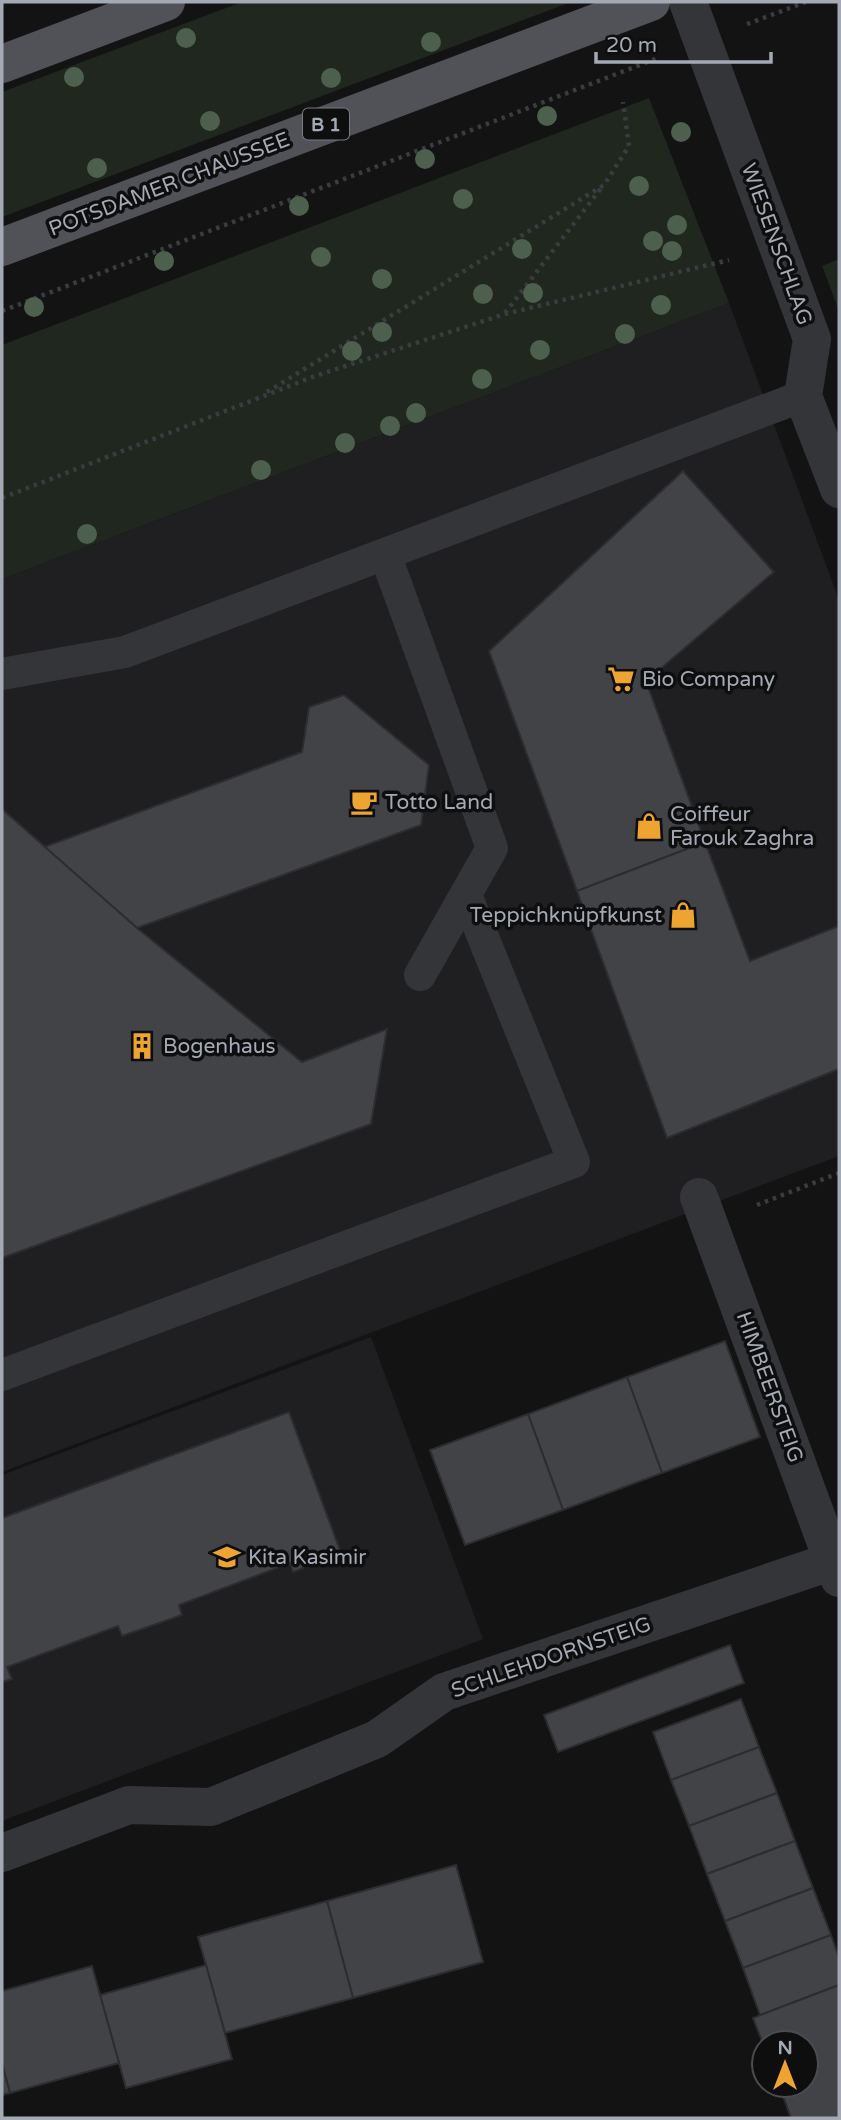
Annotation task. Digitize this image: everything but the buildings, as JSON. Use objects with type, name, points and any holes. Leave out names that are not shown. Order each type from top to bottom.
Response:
[{"type":"main road","points":[[2,64],[166,2]]},
{"type":"main road","name":"POTSDAMER CHAUSSEE","points":[[2,247],[651,2]]},
{"type":"street","name":"WIESENSCHLAG","points":[[688,2],[812,339],[803,396]]},
{"type":"street","points":[[803,396],[839,489]]},
{"type":"street","name":"HIMBEERSTEIG","points":[[705,1210],[836,1570]]},
{"type":"street","name":"SCHLEHDORNSTEIG","points":[[2,1853],[129,1805],[211,1807],[377,1739],[444,1692],[836,1570]]},
{"type":"lane","points":[[2,674],[125,652],[803,396]]},
{"type":"lane","points":[[385,554],[492,848],[420,975]]},
{"type":"lane","points":[[2,1375],[574,1163],[466,895]]},
{"type":"path","points":[[2,311],[806,2]]},
{"type":"path","points":[[505,314],[604,184],[629,146],[623,102]]},
{"type":"path","points":[[257,398],[604,184]]},
{"type":"path","points":[[2,498],[257,398],[505,314],[777,249]]},
{"type":"path","points":[[705,1210],[839,1173]]},
{"type":"shaded area","points":[[242,2],[571,2],[2,217],[2,92]]},
{"type":"shaded area","points":[[649,98],[729,303],[2,579],[2,345]]},
{"type":"shaded area","points":[[839,259],[839,311],[822,266]]},
{"type":"shaded area","points":[[729,303],[839,600],[839,1156],[2,1472],[2,579]]},
{"type":"shaded area","name":"Kita Kasimir","points":[[371,1337],[483,1639],[2,1821],[2,1475]]},
{"type":"place","name":"Bio Company","points":[[621,679]]},
{"type":"place","name":"Totto Land","points":[[364,802]]},
{"type":"place","name":"Coiffeur Farouk Zaghra","points":[[649,826]]},
{"type":"place","name":"Teppichknüpfkunst","points":[[683,915]]},
{"type":"place","name":"Bogenhaus","points":[[142,1046]]},
{"type":"place","name":"Kita Kasimir","points":[[227,1557]]}]
